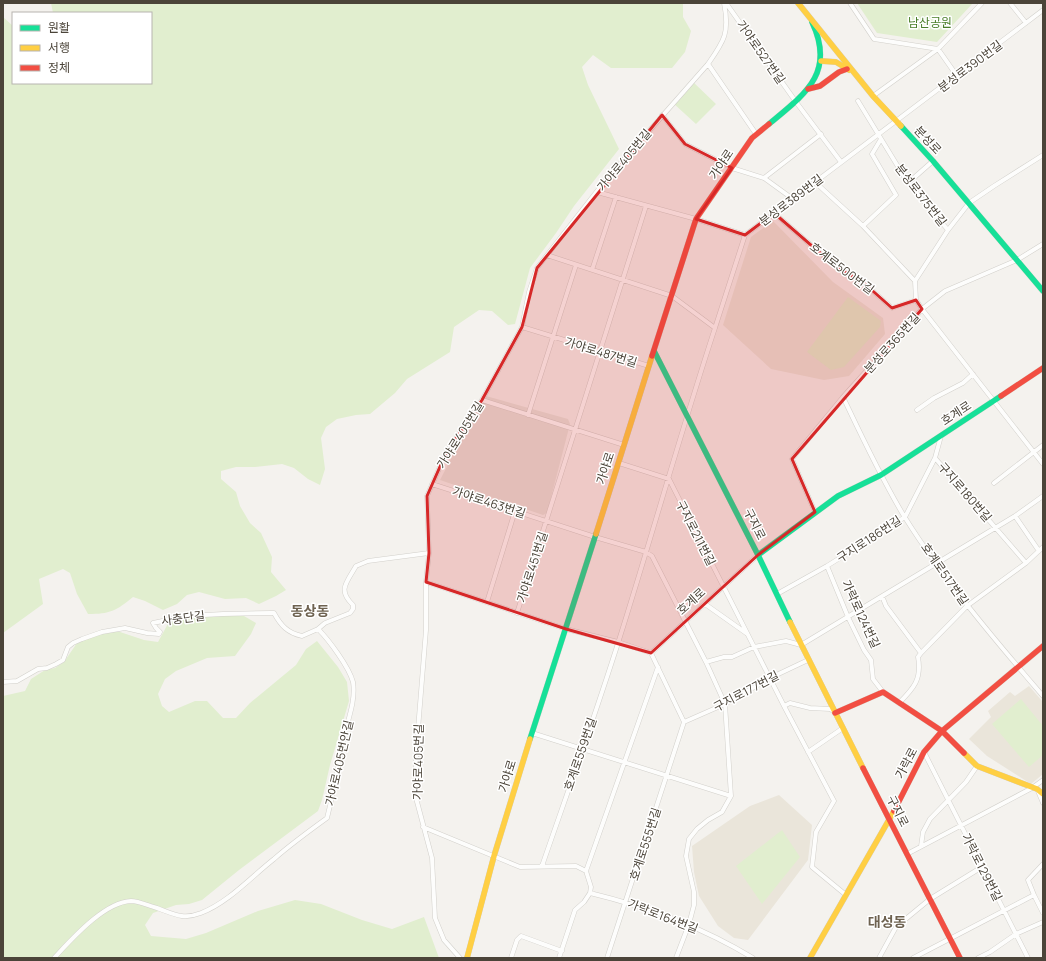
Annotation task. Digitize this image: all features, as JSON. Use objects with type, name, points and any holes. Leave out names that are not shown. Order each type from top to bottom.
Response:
[{"type":"main road","name":"분성로","points":[[798,3],[854,74],[933,161],[1043,291]]},
{"type":"main road","name":"가야로","points":[[467,958],[494,856],[532,733],[696,219],[752,138],[796,102],[818,73],[821,53],[818,35],[812,22]]},
{"type":"main road","points":[[821,61],[836,62],[854,74]]},
{"type":"main road","points":[[807,89],[820,86],[839,72],[848,69]]},
{"type":"main road","name":"구지로","points":[[654,351],[758,555],[808,660],[960,958]]},
{"type":"main road","name":"호계로","points":[[758,555],[838,496],[881,475],[1043,368]]},
{"type":"main road","name":"가락로","points":[[810,958],[890,819],[924,752],[942,731],[1043,646]]},
{"type":"main road","points":[[835,713],[883,692]]},
{"type":"main road","name":"가락로124번길","points":[[883,692],[942,731],[977,766]]},
{"type":"main road","points":[[977,766],[1043,794]]},
{"type":"street","name":"가야로405번길","points":[[460,958],[444,940],[435,918],[432,858],[422,827],[416,798],[416,754],[426,630],[426,582],[429,554],[427,496],[446,453],[482,400],[522,327],[529,292],[537,268],[597,192],[662,115],[708,64],[725,37],[725,3]]},
{"type":"street","name":"가야로527번길","points":[[725,3],[841,162]]},
{"type":"street","points":[[850,3],[874,39],[938,50],[957,76]]},
{"type":"street","points":[[873,96],[938,50],[982,3]]},
{"type":"street","points":[[1010,3],[1026,23]]},
{"type":"street","name":"분성로390번길","points":[[896,121],[1043,10]]},
{"type":"street","points":[[708,64],[756,134]]},
{"type":"street","points":[[858,101],[880,137]]},
{"type":"street","points":[[662,115],[685,144],[732,168],[764,178],[793,199]]},
{"type":"street","name":"분성로389번길","points":[[746,235],[816,183],[841,162],[880,137],[896,121]]},
{"type":"street","points":[[764,178],[821,134]]},
{"type":"street","name":"분성로375번길","points":[[880,137],[908,183],[948,230]]},
{"type":"street","name":"분성로375번길","points":[[863,226],[896,195],[872,154],[880,137]]},
{"type":"street","name":"분성로375번길","points":[[915,281],[948,230],[969,203],[1043,155]]},
{"type":"street","points":[[908,183],[933,161]]},
{"type":"street","points":[[816,183],[863,226],[915,281],[916,300],[922,309],[1043,464]]},
{"type":"street","points":[[597,192],[696,219],[746,235],[687,414]]},
{"type":"street","points":[[592,270],[616,197]]},
{"type":"street","points":[[547,520],[646,206]]},
{"type":"street","name":"호계로500번길","points":[[774,213],[834,265],[865,284],[892,308],[916,300]]},
{"type":"street","name":"분성로365번길","points":[[815,512],[792,459],[843,397],[922,309],[945,291],[1017,260],[1043,244]]},
{"type":"street","points":[[547,255],[672,296],[715,328]]},
{"type":"street","name":"가야로487번길","points":[[552,337],[576,265]]},
{"type":"street","name":"가야로487번길","points":[[522,327],[649,366]]},
{"type":"street","points":[[528,415],[552,337]]},
{"type":"street","points":[[918,410],[934,398],[964,383],[973,374]]},
{"type":"street","points":[[843,397],[881,475]]},
{"type":"street","points":[[482,400],[624,445]]},
{"type":"street","name":"구지로211번길","points":[[618,642],[687,414]]},
{"type":"street","name":"구지로186번길","points":[[777,594],[827,566],[905,517],[936,458],[941,436]]},
{"type":"street","points":[[994,483],[1043,445]]},
{"type":"street","name":"구지로180번길","points":[[936,458],[995,526]]},
{"type":"street","points":[[618,463],[668,479]]},
{"type":"street","name":"호계로517번길","points":[[881,475],[905,517],[936,563],[967,606],[1018,668]]},
{"type":"street","name":"구지로211번길","points":[[668,479],[834,801],[816,832],[812,867],[846,895]]},
{"type":"street","name":"가야로463번길","points":[[432,484],[547,520],[594,537]]},
{"type":"street","name":"구지로180번길","points":[[801,645],[955,552],[995,526],[1014,516],[1043,496]]},
{"type":"street","points":[[487,602],[515,511]]},
{"type":"street","points":[[899,703],[911,691],[917,682],[919,664],[918,657],[921,653],[967,606],[1026,563],[1041,549],[1014,516]]},
{"type":"street","name":"가야로451번길","points":[[517,613],[547,520]]},
{"type":"street","points":[[995,526],[1026,563]]},
{"type":"street","points":[[594,537],[646,552],[652,556],[706,662],[725,704],[731,796],[722,812],[708,820],[689,838],[686,856],[694,892],[694,905],[689,924],[676,958]]},
{"type":"street","points":[[318,629],[325,623],[350,613],[353,610],[353,605],[345,597],[344,591],[345,586],[356,566],[368,561],[429,554]]},
{"type":"street","name":"호계로","points":[[651,653],[758,555]]},
{"type":"street","name":"가락로124번길","points":[[827,566],[848,617],[864,650],[871,660],[873,679],[883,692]]},
{"type":"street","name":"가야로451번길","points":[[426,582],[566,629]]},
{"type":"street","points":[[882,596],[886,606],[921,653]]},
{"type":"street","points":[[705,604],[748,634]]},
{"type":"street","name":"사충단길","points":[[3,682],[17,681],[38,669],[47,668],[56,664],[63,660],[68,647],[82,639],[117,628],[159,634],[160,632],[153,623],[186,616],[271,612],[274,613],[278,621],[291,633],[302,636],[318,629]]},
{"type":"street","name":"가야로405번안길","points":[[54,958],[83,928],[107,909],[117,905],[131,901],[180,916],[191,916],[211,908],[244,884],[289,846],[327,818],[344,736],[351,713],[353,683],[342,659],[318,629]]},
{"type":"street","points":[[566,629],[618,642],[651,653],[684,722]]},
{"type":"street","name":"호계로559번길","points":[[542,866],[618,642]]},
{"type":"street","points":[[706,662],[724,657],[732,658],[754,646],[786,642],[801,645]]},
{"type":"street","name":"구지로177번길","points":[[684,722],[725,704],[770,678],[808,660]]},
{"type":"street","points":[[559,958],[575,910],[584,902],[590,893],[591,887],[586,871],[658,667]]},
{"type":"street","points":[[1018,668],[1043,696]]},
{"type":"street","points":[[784,706],[790,703],[810,708],[830,710],[835,713]]},
{"type":"street","name":"호계로555번길","points":[[607,958],[684,722]]},
{"type":"street","points":[[808,752],[843,728]]},
{"type":"street","points":[[532,733],[731,796]]},
{"type":"street","name":"가락로129번길","points":[[924,752],[1028,958]]},
{"type":"street","points":[[921,846],[923,832],[930,819],[966,782],[977,766]]},
{"type":"street","points":[[907,854],[1034,789],[1043,780]]},
{"type":"street","points":[[1034,789],[1043,803]]},
{"type":"street","points":[[422,827],[520,867],[576,866],[586,871]]},
{"type":"street","points":[[1043,864],[1028,880],[1043,913]]},
{"type":"street","points":[[879,958],[896,927],[930,899],[982,867]]},
{"type":"street","name":"가락로164번길","points":[[590,893],[626,902],[689,924],[746,956],[753,958]]},
{"type":"street","points":[[913,958],[1034,895]]},
{"type":"street","points":[[978,958],[990,952],[1016,934],[1043,922]]},
{"type":"street","points":[[511,958],[517,940],[521,936],[562,951]]},
{"type":"highlighted area","points":[[662,115],[685,144],[732,168],[696,219],[745,235],[774,213],[834,265],[865,284],[892,308],[916,300],[922,309],[792,459],[815,512],[758,555],[651,653],[566,629],[426,582],[429,553],[427,496],[446,453],[482,400],[522,327],[537,268]]},
{"type":"shaded area","points":[[773,221],[833,282],[883,318],[885,334],[849,376],[824,380],[771,369],[723,325],[751,237]]},
{"type":"shaded area","points":[[486,396],[568,419],[570,424],[547,513],[543,515],[440,480],[482,399]]},
{"type":"shaded area","points":[[1029,686],[1043,702],[1043,774],[1031,784],[987,756],[969,739],[991,717],[988,711],[1010,692],[1015,696]]},
{"type":"shaded area","points":[[779,795],[812,825],[808,860],[748,940],[734,938],[718,926],[699,896],[694,872],[692,846],[750,806]]},
{"type":"green space","points":[[51,3],[683,3],[683,17],[691,31],[685,52],[672,68],[611,68],[593,55],[582,67],[588,85],[619,149],[574,206],[530,268],[515,324],[508,325],[492,311],[479,310],[454,327],[450,352],[407,379],[395,393],[370,414],[337,419],[326,427],[321,438],[325,469],[320,485],[308,479],[294,468],[282,464],[255,467],[236,467],[221,471],[221,479],[236,492],[240,506],[250,523],[261,533],[272,557],[271,572],[286,590],[259,604],[246,598],[225,599],[199,592],[187,595],[177,604],[163,610],[133,597],[122,606],[112,611],[88,614],[77,594],[70,573],[63,569],[39,579],[43,604],[3,633],[3,17],[12,25],[12,84],[152,84],[152,12],[53,12]]},
{"type":"green space","name":"남산공원","points":[[857,3],[973,3],[937,42],[877,33]]},
{"type":"green space","points":[[692,81],[716,104],[696,124],[673,103]]},
{"type":"green space","points":[[848,297],[881,321],[880,327],[844,367],[831,370],[807,352]]},
{"type":"green space","points":[[219,615],[244,616],[256,623],[251,634],[235,656],[207,658],[176,671],[165,679],[158,694],[162,706],[169,712],[195,701],[207,701],[223,718],[236,718],[250,703],[296,665],[306,649],[317,641],[338,667],[347,682],[349,701],[318,811],[239,870],[202,900],[189,904],[176,905],[153,913],[145,925],[151,936],[186,939],[206,933],[258,911],[295,900],[321,904],[362,920],[392,929],[424,917],[439,958],[3,958],[3,696],[25,691],[31,679],[45,670],[55,668],[64,662],[77,643],[92,636],[111,629],[144,640],[158,642],[170,620]]},
{"type":"green space","points":[[1021,699],[1043,726],[1043,755],[1029,767],[992,724]]},
{"type":"green space","points":[[782,830],[800,857],[762,904],[736,866]]},
{"type":"traffic: fast","points":[[769,124],[794,103],[813,81],[818,69],[820,55],[819,40],[812,22]]},
{"type":"traffic: fast","points":[[901,126],[933,161],[1043,291]]},
{"type":"traffic: fast","points":[[654,351],[758,555],[790,622]]},
{"type":"traffic: fast","points":[[758,555],[838,496],[881,475],[1001,396]]},
{"type":"traffic: fast","points":[[530,739],[596,534]]},
{"type":"traffic: slow","points":[[798,3],[873,96],[901,126]]},
{"type":"traffic: slow","points":[[821,61],[836,62],[849,70]]},
{"type":"traffic: slow","points":[[596,534],[652,356]]},
{"type":"traffic: slow","points":[[790,622],[863,768]]},
{"type":"traffic: slow","points":[[467,958],[494,856],[530,739]]},
{"type":"traffic: slow","points":[[964,753],[977,766],[1037,789],[1043,794]]},
{"type":"traffic: slow","points":[[810,958],[894,811]]},
{"type":"traffic: jam","points":[[808,89],[820,86],[839,72],[847,69]]},
{"type":"traffic: jam","points":[[652,356],[696,219],[752,138],[769,124]]},
{"type":"traffic: jam","points":[[1001,396],[1043,368]]},
{"type":"traffic: jam","points":[[894,811],[924,752],[942,731],[1043,646]]},
{"type":"traffic: jam","points":[[835,713],[883,692],[942,731],[964,753]]},
{"type":"traffic: jam","points":[[863,768],[960,958]]},
{"type":"district","name":"동상동","points":[[310,610]]},
{"type":"district","name":"대성동","points":[[887,921]]}]
